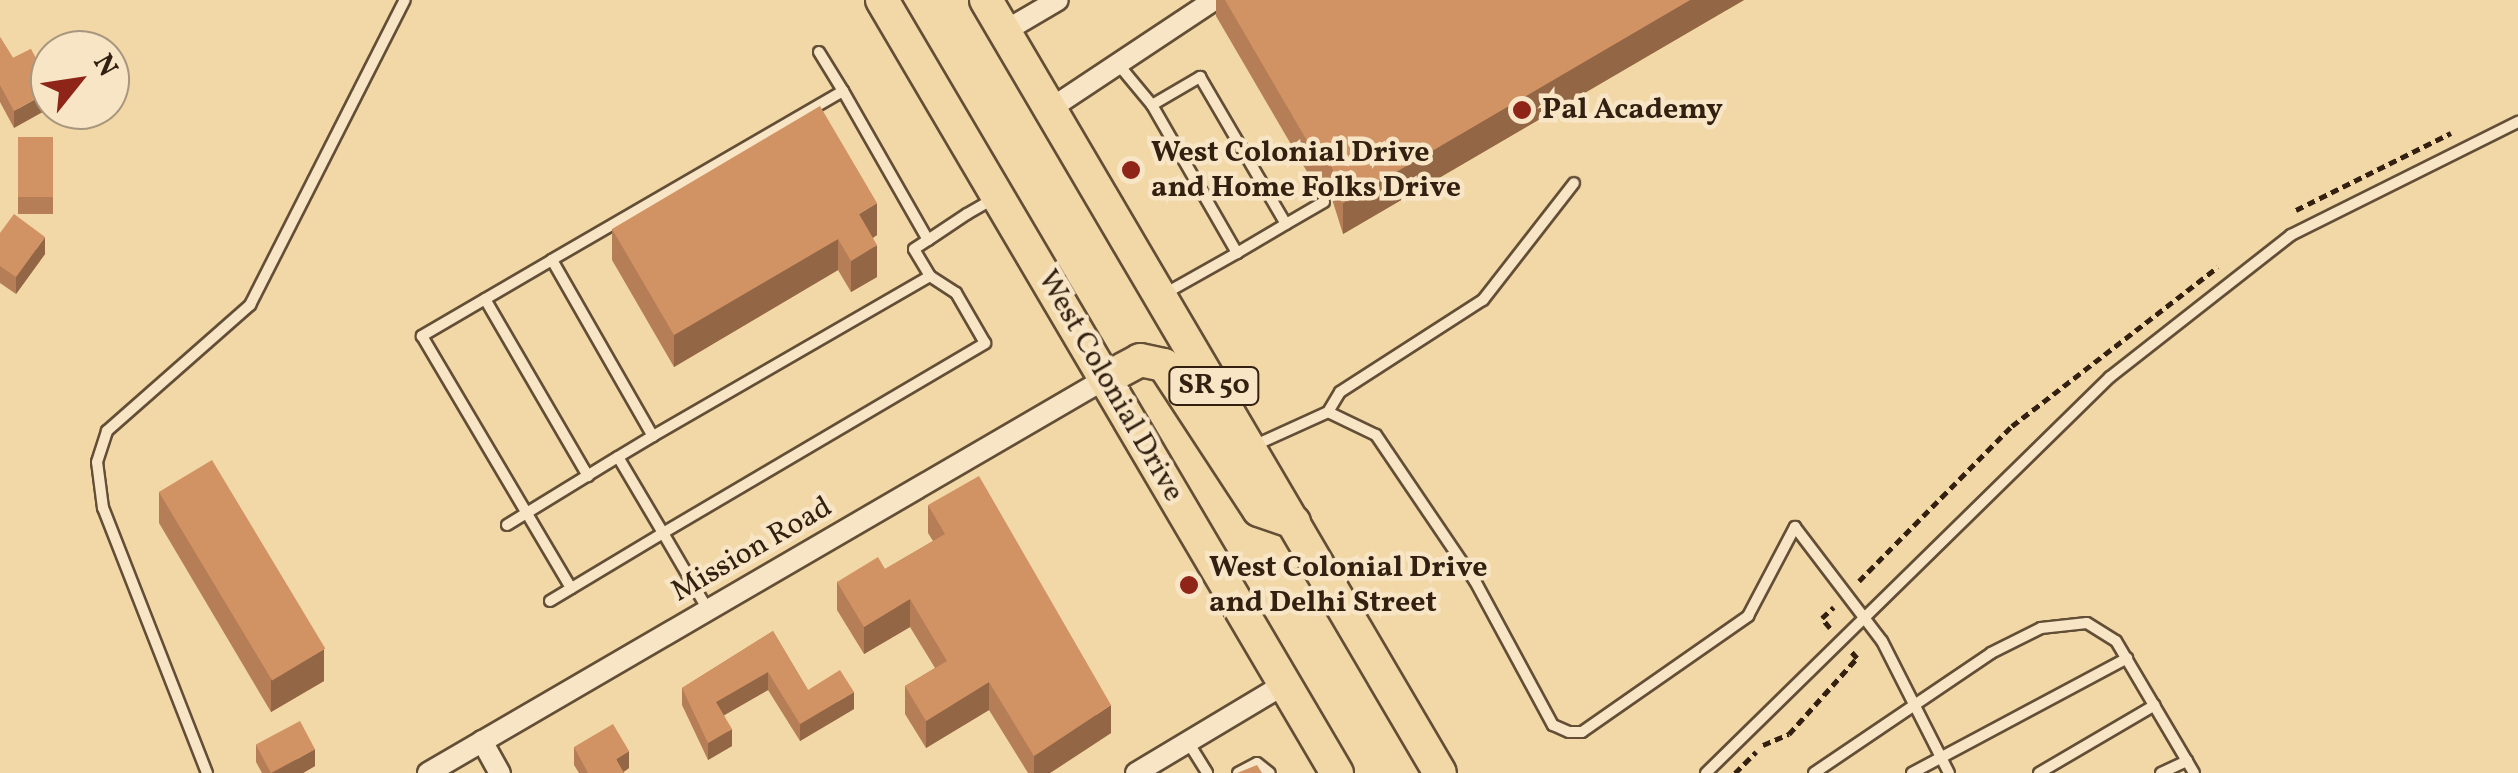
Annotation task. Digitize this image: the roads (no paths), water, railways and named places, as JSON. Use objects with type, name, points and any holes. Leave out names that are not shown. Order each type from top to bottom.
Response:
[{"type":"highway","name":"West Colonial Drive","points":[[882,0],[1337,773]]},
{"type":"highway","name":"SR 50","points":[[986,0],[1440,773]]},
{"type":"highway","points":[[1105,379],[1140,360],[1164,365],[1258,510],[1294,522]]},
{"type":"street","points":[[1004,31],[1058,0]]},
{"type":"street","points":[[1050,109],[1214,0]]},
{"type":"street","name":"Mission Road","points":[[428,773],[1105,379]]},
{"type":"street","points":[[1136,773],[1285,684]]},
{"type":"street","points":[[482,741],[500,773]]},
{"type":"lane","points":[[207,773],[104,508],[97,462],[107,430],[250,305],[405,0]]},
{"type":"lane","points":[[819,52],[928,240]]},
{"type":"lane","points":[[1118,64],[1152,106],[1237,253]]},
{"type":"lane","points":[[1152,106],[1200,77],[1286,224]]},
{"type":"lane","points":[[570,588],[422,336],[842,91]]},
{"type":"lane","points":[[1706,773],[2020,456],[2290,236],[2518,122]]},
{"type":"lane","points":[[1250,448],[1328,412],[1340,392],[1483,300],[1574,183]]},
{"type":"lane","points":[[550,601],[985,343],[956,293],[930,276],[914,249],[998,196]]},
{"type":"lane","points":[[1161,296],[1324,202]]},
{"type":"lane","points":[[552,260],[653,436]]},
{"type":"lane","points":[[508,525],[930,276]]},
{"type":"lane","points":[[485,299],[588,476]]},
{"type":"lane","points":[[1328,412],[1376,435],[1476,581],[1554,726],[1582,732],[1748,616],[1796,527],[1860,618],[1949,773]]},
{"type":"lane","points":[[618,457],[708,610]]},
{"type":"lane","points":[[1814,773],[1909,701],[2063,623],[2102,628],[2127,658],[2194,773]]},
{"type":"lane","points":[[1912,773],[2127,658]]},
{"type":"lane","points":[[2040,773],[2155,705]]},
{"type":"lane","points":[[1188,742],[1207,773]]},
{"type":"lane","points":[[2161,773],[2187,761]]},
{"type":"lane","points":[[1238,773],[1257,763],[1270,773]]},
{"type":"place","name":"Pal Academy","points":[[1522,110]]},
{"type":"place","name":"West Colonial Drive and Home Folks Drive","points":[[1131,170]]},
{"type":"place","name":"West Colonial Drive and Delhi Street","points":[[1189,585]]}]
